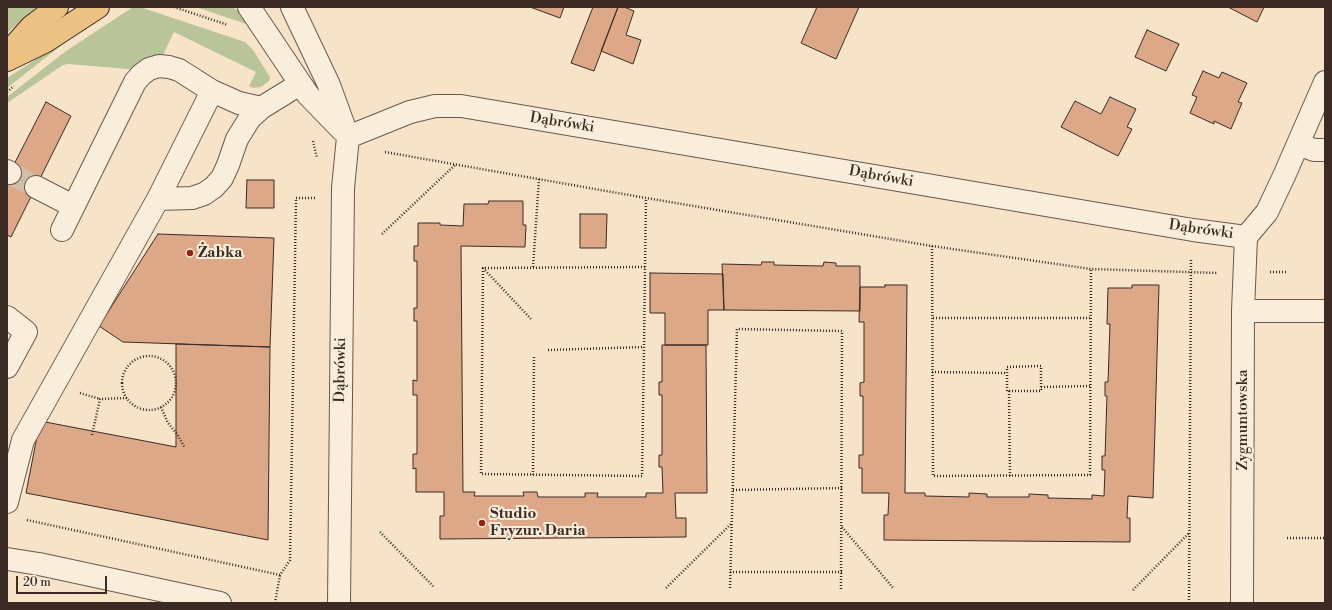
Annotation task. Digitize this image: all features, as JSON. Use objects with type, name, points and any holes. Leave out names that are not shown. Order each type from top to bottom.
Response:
[{"type":"main road","points":[[7,54],[31,27],[57,7]]},
{"type":"main road","points":[[7,60],[46,42],[98,7]]},
{"type":"street","points":[[249,7],[308,95],[348,136]]},
{"type":"street","name":"Dąbrówki","points":[[292,7],[329,85],[348,136],[343,188],[339,603]]},
{"type":"street","points":[[62,230],[134,82],[149,69],[159,66],[178,70],[212,91],[239,103],[261,108]]},
{"type":"street","name":"Dąbrówki","points":[[348,136],[410,112],[435,106],[461,106],[1193,230],[1246,237],[1267,212],[1325,82]]},
{"type":"street","points":[[158,199],[192,198],[204,194],[214,187],[222,178],[242,128],[250,118],[261,108],[300,84]]},
{"type":"street","points":[[7,502],[23,440],[158,199],[212,91]]},
{"type":"street","points":[[1298,144],[1314,150],[1325,150]]},
{"type":"street","points":[[36,187],[73,206]]},
{"type":"street","name":"Zygmuntowska","points":[[1242,603],[1243,311],[1246,237]]},
{"type":"street","points":[[1243,311],[1325,312]]},
{"type":"street","points":[[7,317],[26,332],[7,367]]},
{"type":"street","points":[[7,559],[40,564],[220,603]]},
{"type":"path","points":[[312,134],[319,164]]},
{"type":"path","points":[[383,152],[932,246],[1091,269],[1219,273]]},
{"type":"path","points":[[382,234],[456,164]]},
{"type":"path","points":[[533,267],[539,179]]},
{"type":"path","points":[[275,603],[280,575],[290,560],[296,198],[319,198],[319,192]]},
{"type":"path","points":[[483,268],[481,474],[642,476],[646,198]]},
{"type":"path","points":[[1189,603],[1190,273],[1193,230]]},
{"type":"path","points":[[932,246],[933,476],[1090,475],[1091,269]]},
{"type":"path","points":[[483,268],[645,267]]},
{"type":"path","points":[[483,268],[531,319]]},
{"type":"path","points":[[1267,272],[1288,272]]},
{"type":"path","points":[[933,318],[1091,318]]},
{"type":"path","points":[[730,588],[737,329],[842,331],[842,589]]},
{"type":"path","points":[[548,350],[644,347]]},
{"type":"path","points":[[149,355],[166,361],[172,368],[176,385],[171,398],[161,407],[153,410],[144,410],[135,407],[126,398],[122,384],[122,375],[132,360],[149,355]]},
{"type":"path","points":[[533,475],[534,357]]},
{"type":"path","points":[[1010,391],[1041,391],[1041,366],[1007,367],[1007,391],[1010,391],[1010,476]]},
{"type":"path","points":[[932,372],[1007,373]]},
{"type":"path","points":[[1041,387],[1091,386]]},
{"type":"path","points":[[92,435],[100,399],[126,398]]},
{"type":"path","points":[[161,407],[168,423],[177,434],[185,448]]},
{"type":"path","points":[[733,490],[842,488]]},
{"type":"path","points":[[23,519],[280,575]]},
{"type":"path","points":[[666,588],[732,523]]},
{"type":"path","points":[[842,527],[894,589]]},
{"type":"path","points":[[380,532],[434,587]]},
{"type":"path","points":[[1133,590],[1189,533]]},
{"type":"path","points":[[1287,538],[1325,538]]},
{"type":"path","points":[[730,572],[842,572]]},
{"type":"green space","points":[[7,7],[37,7],[7,33]]},
{"type":"green space","points":[[133,7],[140,7],[245,42],[253,50],[270,77],[269,81],[261,87],[253,88],[249,86],[256,72],[174,32],[163,55],[148,58],[133,71],[128,69],[68,64],[63,65],[7,103],[7,97],[66,51]]},
{"type":"green space","points":[[196,7],[233,7],[240,12],[249,25]]},
{"type":"green space","points":[[68,40],[7,88],[7,78]]},
{"type":"building","points":[[530,7],[564,7],[560,18]]},
{"type":"building","points":[[593,7],[618,7],[594,71],[571,63]]},
{"type":"building","points":[[618,7],[624,7],[634,11],[626,35],[641,40],[633,64],[601,51]]},
{"type":"building","points":[[817,7],[859,7],[836,59],[801,43]]},
{"type":"building","points":[[1228,7],[1264,7],[1257,22]]},
{"type":"building","points":[[1147,30],[1179,44],[1166,71],[1135,57]]},
{"type":"building","points":[[1203,71],[1219,78],[1222,72],[1247,83],[1238,102],[1242,103],[1231,129],[1214,121],[1214,124],[1190,113],[1197,97],[1192,95]]},
{"type":"building","points":[[1110,97],[1136,109],[1127,127],[1132,129],[1118,156],[1061,127],[1075,101],[1101,114]]},
{"type":"building","points":[[46,102],[71,116],[11,237],[7,235],[7,178]]},
{"type":"building","points":[[247,180],[274,180],[274,208],[246,208]]},
{"type":"building","points":[[489,201],[523,201],[523,225],[526,225],[525,247],[461,246],[463,492],[475,492],[474,496],[524,496],[523,492],[537,492],[538,497],[585,497],[585,493],[598,493],[597,497],[646,497],[646,493],[663,493],[662,467],[659,467],[659,455],[662,455],[662,395],[659,395],[659,382],[662,382],[662,345],[706,345],[707,493],[675,493],[676,518],[686,518],[686,537],[440,539],[440,516],[444,516],[444,492],[416,492],[416,468],[413,469],[413,454],[417,454],[417,395],[413,395],[413,380],[417,381],[417,321],[414,321],[414,308],[417,308],[417,261],[414,261],[414,246],[418,246],[418,223],[440,223],[440,225],[463,226],[464,204],[488,204]]},
{"type":"building","points":[[580,214],[607,214],[606,248],[580,248]]},
{"type":"building","points":[[158,234],[274,238],[270,347],[123,342],[99,326]]},
{"type":"building","points":[[762,262],[774,262],[774,265],[823,266],[824,262],[836,263],[836,266],[860,266],[860,311],[724,310],[722,264],[761,265]]},
{"type":"building","points":[[650,273],[723,274],[724,310],[708,310],[708,345],[665,345],[665,313],[650,313]]},
{"type":"building","points":[[885,285],[907,285],[905,493],[925,493],[925,496],[969,497],[969,493],[987,494],[987,497],[1029,497],[1029,494],[1048,495],[1048,498],[1092,499],[1092,495],[1104,496],[1105,470],[1102,470],[1102,456],[1105,456],[1107,396],[1105,396],[1105,382],[1108,382],[1110,324],[1107,324],[1108,288],[1132,288],[1132,285],[1159,285],[1153,498],[1128,496],[1127,518],[1130,518],[1130,542],[884,540],[884,515],[888,515],[889,493],[862,493],[862,468],[859,468],[859,455],[863,455],[863,396],[860,396],[860,383],[864,382],[864,322],[859,322],[860,287],[885,287]]},
{"type":"building","points":[[176,344],[270,347],[268,540],[26,493],[40,421],[176,447]]},
{"type":"tunnel","points":[[10,173],[36,187]]},
{"type":"place","name":"Żabka","points":[[190,253]]},
{"type":"place","name":"Studio Fryzur. Daria","points":[[482,523]]}]
